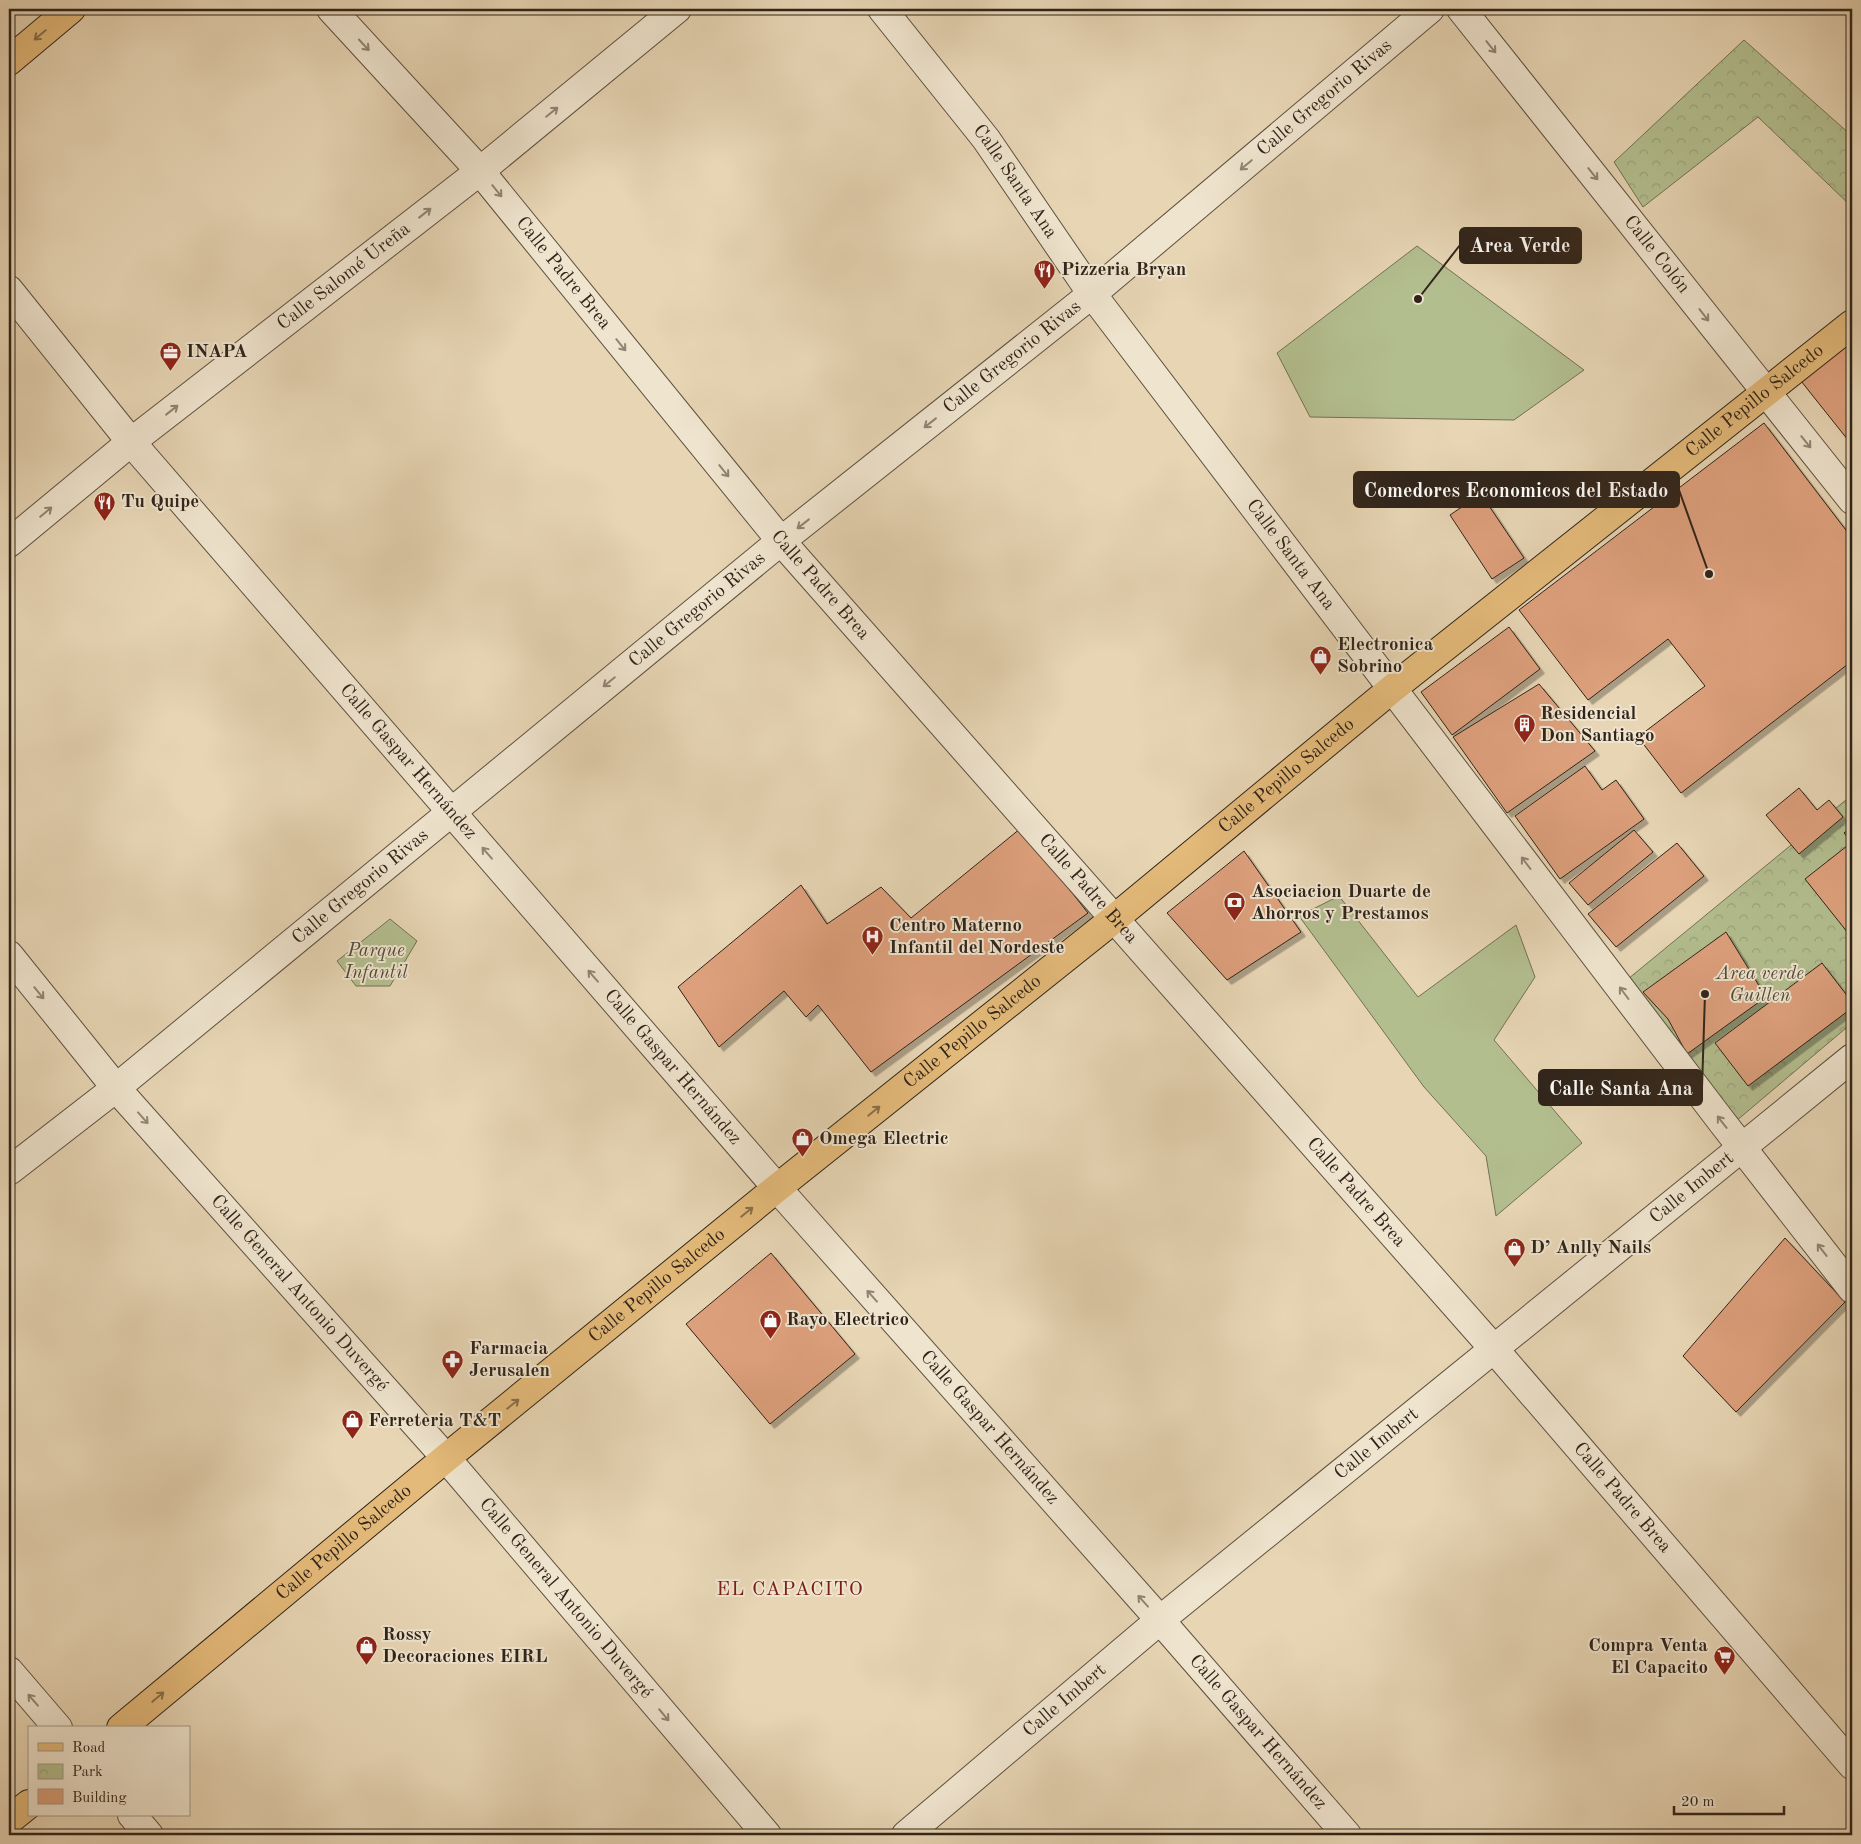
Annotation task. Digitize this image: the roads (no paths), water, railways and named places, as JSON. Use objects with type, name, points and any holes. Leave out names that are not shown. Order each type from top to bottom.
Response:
[{"type":"main road","points":[[9,61],[71,9]]},
{"type":"main road","name":"Calle Pepillo Salcedo","points":[[123,1726],[446,1458],[777,1188],[1114,919],[1393,688],[1852,324]]},
{"type":"main road","points":[[9,1820],[28,1805]]},
{"type":"street","name":"Calle Padre Brea","points":[[332,9],[480,171],[781,542],[1494,1348],[1852,1765]]},
{"type":"street","name":"Calle Salomé Ureña","points":[[9,543],[131,442],[480,171],[677,9]]},
{"type":"street","name":"Calle Santa Ana","points":[[882,9],[986,139],[1092,294],[1741,1147],[1852,1289]]},
{"type":"street","name":"Calle Gregorio Rivas","points":[[9,1171],[116,1088],[781,542],[1092,294],[1430,9]]},
{"type":"street","name":"Calle Colón","points":[[1461,9],[1852,500]]},
{"type":"street","name":"Calle Gaspar Hernández","points":[[9,290],[131,442],[451,812],[777,1188],[1160,1620],[1347,1835]]},
{"type":"street","name":"Calle General Antonio Duvergé","points":[[9,955],[116,1088],[446,1458],[767,1835]]},
{"type":"street","name":"Calle Imbert","points":[[906,1835],[1160,1620],[1852,1058]]},
{"type":"street","points":[[9,1671],[56,1726]]},
{"type":"street","points":[[133,1816],[149,1835]]},
{"type":"place","name":"Pizzeria Bryan","points":[[1045,289]]},
{"type":"place","name":"Area Verde","points":[[1418,299]]},
{"type":"place","name":"INAPA","points":[[170,371]]},
{"type":"place","name":"Tu Quipe","points":[[105,521]]},
{"type":"place","name":"Comedores Economicos del Estado","points":[[1709,574]]},
{"type":"place","name":"Electronica Sobrino","points":[[1321,675]]},
{"type":"place","name":"Residencial Don Santiago","points":[[1524,744]]},
{"type":"place","name":"Asociacion Duarte de Ahorros y Prestamos","points":[[1235,922]]},
{"type":"place","name":"Centro Materno Infantil del Nordeste","points":[[873,956]]},
{"type":"place","name":"Calle Santa Ana","points":[[1705,994]]},
{"type":"place","name":"Omega Electric","points":[[803,1158]]},
{"type":"place","name":"D’ Anlly Nails","points":[[1514,1267]]},
{"type":"place","name":"Rayo Electrico","points":[[770,1339]]},
{"type":"place","name":"Farmacia Jerusalen","points":[[453,1379]]},
{"type":"place","name":"Ferreteria T&T","points":[[352,1440]]},
{"type":"place","name":"Rossy Decoraciones EIRL","points":[[366,1665]]},
{"type":"place","name":"Compra Venta El Capacito","points":[[1724,1676]]},
{"type":"district","name":"EL CAPACITO","points":[[790,1590]]},
{"type":"park label","name":"Parque Infantil","points":[[376,962]]},
{"type":"park label","name":"Area verde Guillen","points":[[1760,985]]}]
